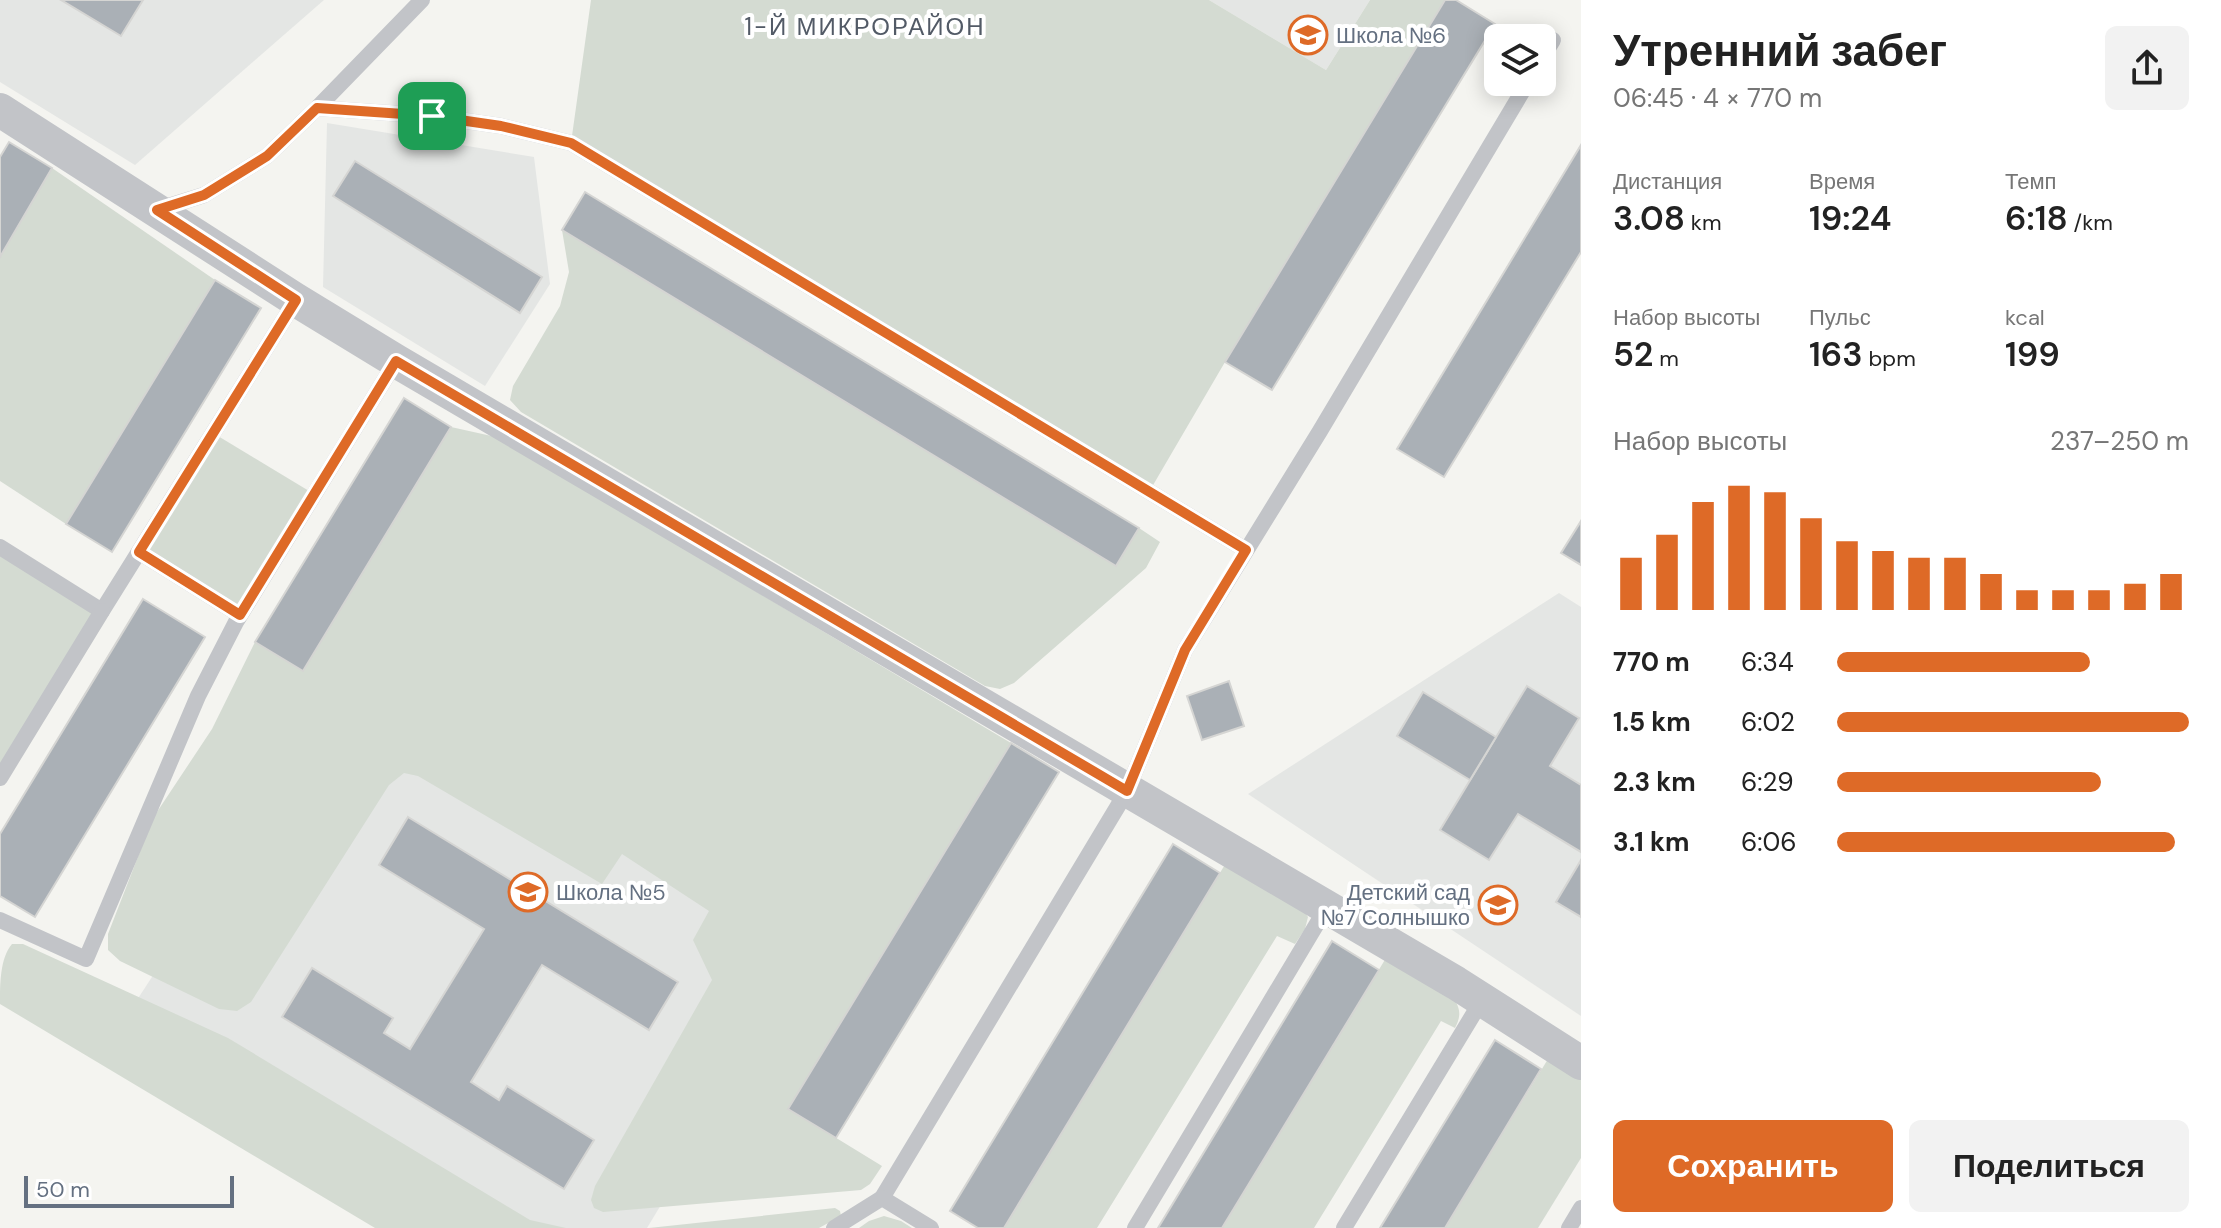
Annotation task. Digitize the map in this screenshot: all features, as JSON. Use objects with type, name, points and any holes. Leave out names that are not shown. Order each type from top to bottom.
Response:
[{"type":"street","points":[[0,110],[396,361],[1327,907],[1581,1063]]},
{"type":"lane","points":[[157,210],[204,195],[267,156],[422,0]]},
{"type":"lane","points":[[834,1228],[882,1198],[1127,791],[1185,650],[1520,96]]},
{"type":"lane","points":[[317,108],[432,116],[501,126],[571,143],[1246,550]]},
{"type":"lane","points":[[0,778],[296,300]]},
{"type":"lane","points":[[0,920],[86,959],[198,696],[240,615],[396,361]]},
{"type":"lane","points":[[0,547],[102,611]]},
{"type":"lane","points":[[139,552],[240,615]]},
{"type":"lane","points":[[1135,1228],[1327,907]]},
{"type":"lane","points":[[1344,1228],[1482,1000]]},
{"type":"lane","points":[[882,1198],[931,1228]]},
{"type":"lane","points":[[1569,1228],[1581,1208]]},
{"type":"shaded area","points":[[0,0],[324,0],[135,165],[0,82]]},
{"type":"shaded area","points":[[591,0],[1209,0],[1326,70],[1370,0],[1445,0],[1149,492],[571,143]]},
{"type":"shaded area","name":"Школа №6","points":[[1209,0],[1370,0],[1326,70]]},
{"type":"shaded area","points":[[327,123],[534,157],[550,284],[485,386],[323,287]]},
{"type":"shaded area","points":[[52,168],[215,280],[66,524],[0,481],[0,257]]},
{"type":"shaded area","points":[[562,230],[1116,566],[1139,528],[1160,542],[1146,568],[1014,683],[1000,689],[985,686],[521,412],[510,400],[513,386],[560,306],[569,272]]},
{"type":"shaded area","points":[[451,427],[496,437],[1011,743],[789,1109],[882,1166],[870,1184],[861,1190],[603,1212],[594,1208],[591,1200],[595,1186],[712,980],[693,940],[709,911],[622,854],[602,884],[418,776],[404,773],[389,785],[251,1002],[237,1011],[219,1009],[120,961],[108,950],[108,934],[153,818],[212,729],[255,642],[303,670]]},
{"type":"shaded area","points":[[213,433],[314,494],[240,615],[139,552]]},
{"type":"shaded area","name":"Школа №5","points":[[488,462],[944,736],[647,1228],[393,1228],[105,1049]]},
{"type":"shaded area","points":[[0,547],[102,611],[0,778]]},
{"type":"shaded area","name":"Детский сад №7 Солнышко","points":[[1559,593],[1581,607],[1581,1016],[1248,794]]},
{"type":"shaded area","points":[[1226,863],[1302,908],[1308,917],[1305,929],[1295,944],[1277,936],[1097,1228],[1002,1228]]},
{"type":"shaded area","points":[[12,944],[23,944],[228,1038],[530,1220],[566,1228],[375,1228],[0,1004],[3,964]]},
{"type":"shaded area","points":[[1386,958],[1456,1002],[1459,1015],[1455,1028],[1441,1021],[1314,1228],[1222,1228]]},
{"type":"shaded area","points":[[1548,1059],[1581,1079],[1581,1158],[1538,1228],[1445,1228]]},
{"type":"shaded area","points":[[835,1208],[841,1216],[819,1228],[649,1228]]},
{"type":"shaded area","points":[[884,1216],[901,1221],[912,1228],[859,1228]]},
{"type":"building","points":[[61,0],[143,0],[121,36]]},
{"type":"building","points":[[1445,0],[1456,0],[1495,24],[1484,24],[1484,42],[1272,390],[1225,362]]},
{"type":"building","points":[[9,142],[52,168],[0,257],[0,157]]},
{"type":"building","points":[[1581,145],[1581,252],[1444,477],[1397,449]]},
{"type":"building","points":[[355,161],[542,277],[520,313],[333,196]]},
{"type":"building","points":[[585,192],[1139,528],[1116,566],[562,230]]},
{"type":"building","points":[[215,280],[261,308],[112,552],[66,524]]},
{"type":"building","points":[[404,398],[451,427],[303,671],[255,642]]},
{"type":"building","points":[[1581,521],[1581,565],[1561,553]]},
{"type":"building","points":[[143,599],[205,637],[35,917],[0,896],[0,834]]},
{"type":"building","points":[[1229,681],[1244,726],[1202,740],[1187,696]]},
{"type":"building","name":"Детский сад №7 Солнышко","points":[[1527,686],[1579,718],[1550,766],[1581,785],[1581,852],[1518,814],[1489,860],[1440,830]]},
{"type":"building","points":[[1423,692],[1496,737],[1470,780],[1397,736]]},
{"type":"building","points":[[1011,743],[1059,772],[836,1138],[788,1109]]},
{"type":"building","points":[[408,817],[678,982],[649,1030],[542,965],[471,1082],[499,1100],[507,1086],[594,1140],[564,1189],[282,1017],[312,968],[393,1018],[384,1033],[410,1049],[484,929],[379,865]]},
{"type":"building","points":[[1173,844],[1220,873],[1004,1228],[978,1228],[950,1211]]},
{"type":"building","points":[[1581,860],[1581,917],[1556,902]]},
{"type":"building","points":[[1332,941],[1379,970],[1222,1228],[1158,1228]]},
{"type":"building","points":[[1495,1040],[1541,1069],[1445,1228],[1380,1228]]},
{"type":"place","name":"Школа №6","points":[[1308,35]]},
{"type":"place","name":"Школа №5","points":[[528,892]]},
{"type":"place","name":"Детский сад №7 Солнышко","points":[[1498,905]]},
{"type":"district","name":"1-Й МИКРОРАЙОН","points":[[865,26]]},
{"type":"route","points":[[317,108],[432,116],[501,126],[571,143],[1246,550],[1185,650],[1127,791],[396,361],[240,615],[139,552],[296,300],[157,210],[204,195],[267,156],[317,108]]}]
